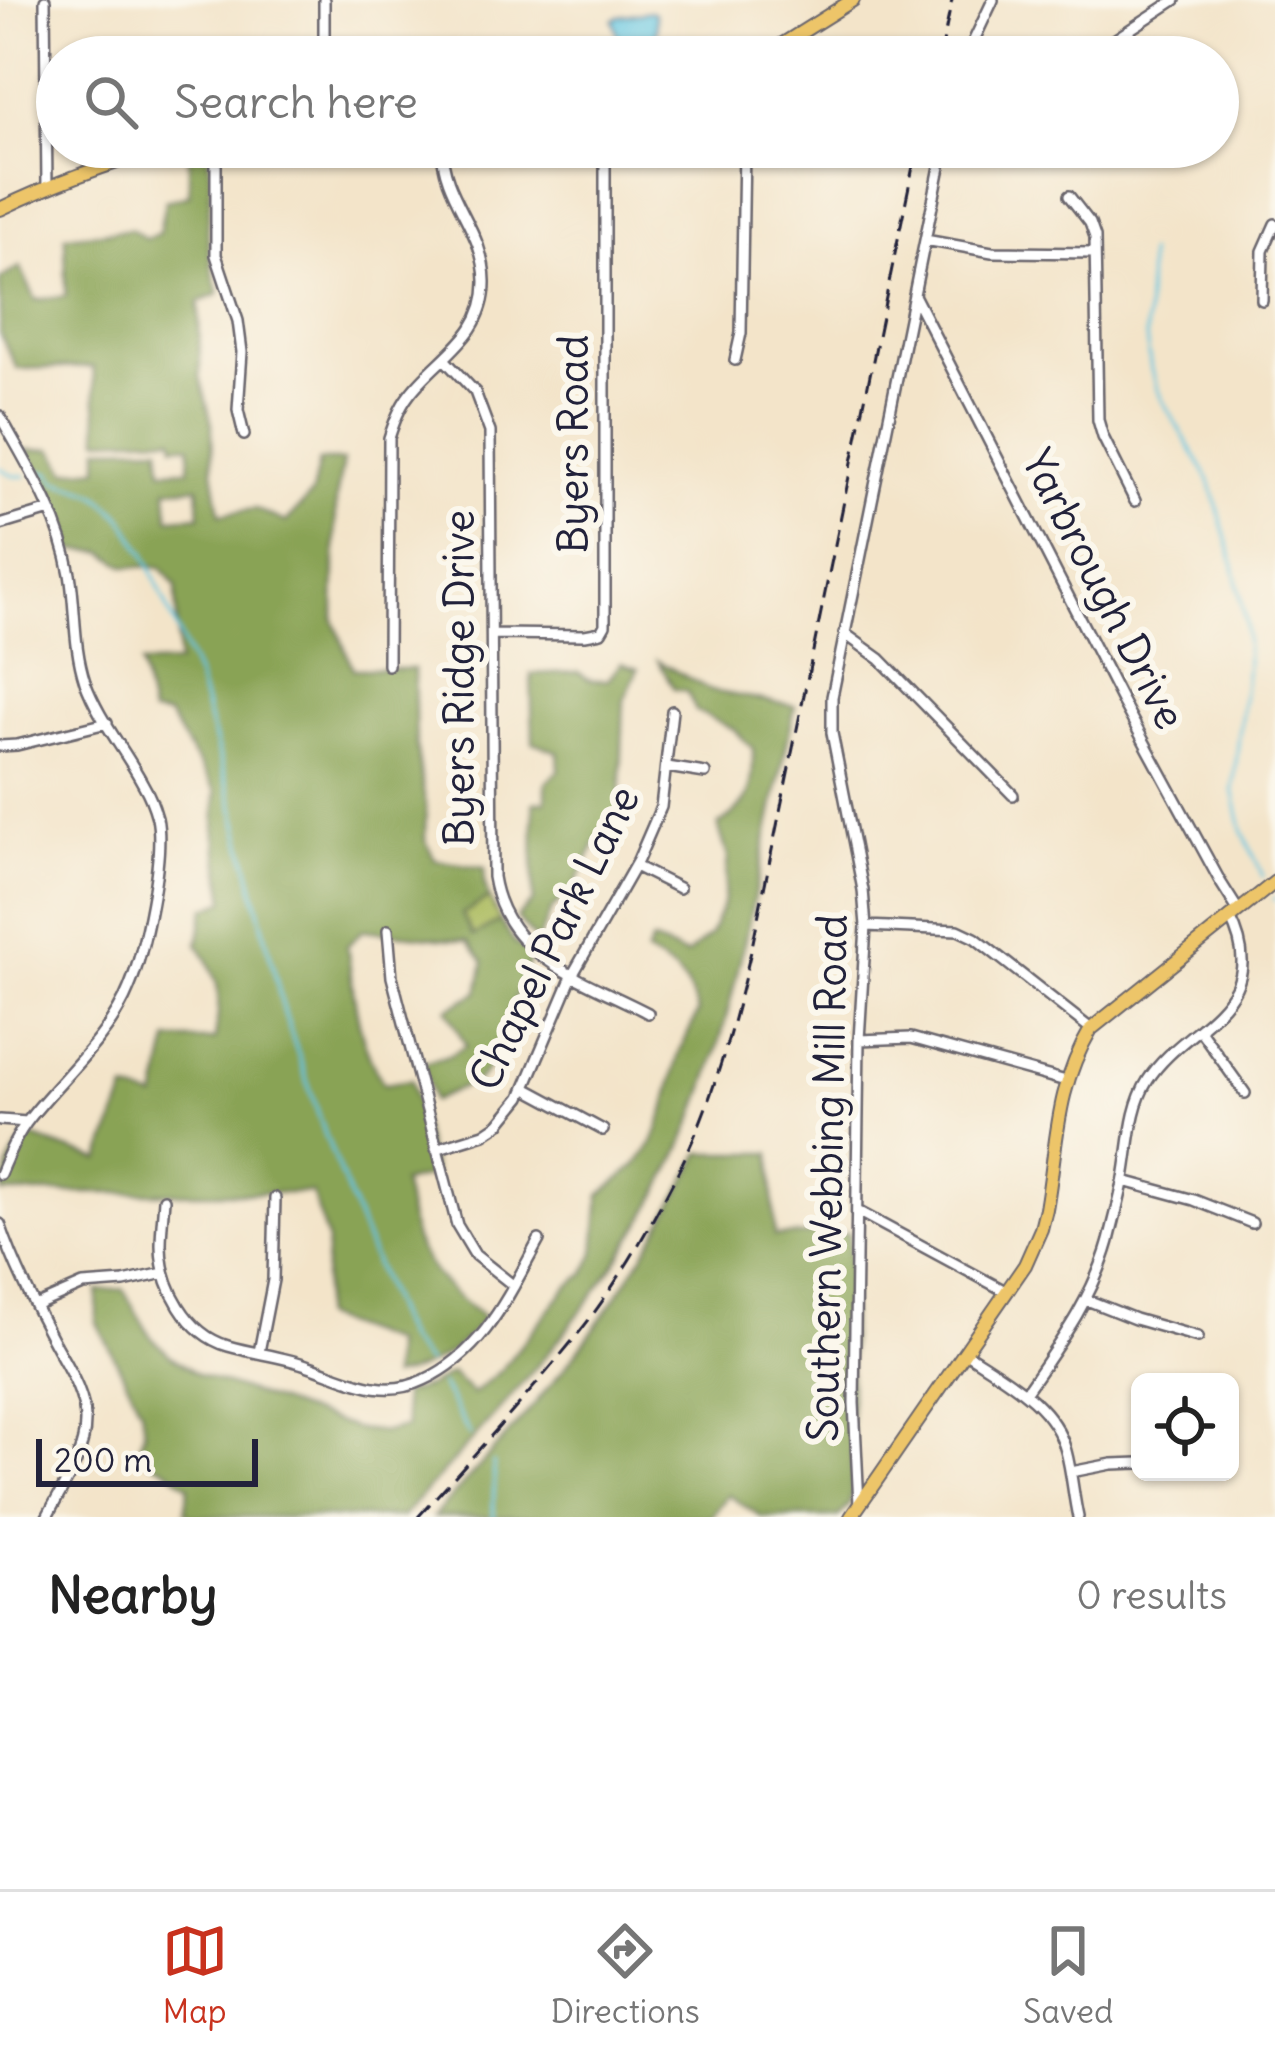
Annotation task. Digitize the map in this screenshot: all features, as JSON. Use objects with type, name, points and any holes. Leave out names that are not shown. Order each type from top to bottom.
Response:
[{"type":"main road","points":[[796,36],[853,0]]},
{"type":"main road","points":[[0,209],[97,168]]},
{"type":"main road","points":[[855,1511],[1025,1265],[1041,1229],[1066,1081],[1091,1029],[1275,882]]},
{"type":"street","points":[[45,0],[45,36]]},
{"type":"street","points":[[324,0],[324,36]]},
{"type":"street","points":[[976,36],[993,0]]},
{"type":"street","points":[[1120,36],[1175,0]]},
{"type":"street","points":[[47,168],[47,187]]},
{"type":"street","points":[[216,168],[216,255],[238,321],[242,352],[238,410],[244,435]]},
{"type":"street","points":[[388,664],[389,438],[406,398],[470,329],[485,286],[478,240],[444,168]]},
{"type":"street","name":"Byers Road","points":[[492,634],[585,635],[601,632],[604,625],[605,168]]},
{"type":"street","points":[[735,360],[741,333],[744,168]]},
{"type":"street","name":"Southern Webbing Mill Road","points":[[855,1511],[860,1040],[866,926],[832,733],[832,697],[940,168]]},
{"type":"street","points":[[1070,196],[1095,237],[1098,420],[1135,501]]},
{"type":"street","points":[[1262,300],[1263,251],[1275,224]]},
{"type":"street","points":[[926,240],[992,252],[1095,253]]},
{"type":"street","name":"Yarbrough Drive","points":[[914,295],[1245,941],[1250,966],[1238,1002],[1202,1033]]},
{"type":"street","name":"Byers Ridge Drive","points":[[446,360],[475,392],[490,432],[493,877],[497,902],[530,948],[648,1013]]},
{"type":"street","points":[[0,416],[50,510],[70,575],[75,640],[86,684],[146,788],[157,817],[157,867],[130,987],[111,1022],[27,1122],[0,1174]]},
{"type":"street","points":[[0,525],[50,510]]},
{"type":"street","points":[[844,633],[880,659],[1013,795]]},
{"type":"street","name":"Chapel Park Lane","points":[[436,1149],[484,1134],[499,1124],[525,1088],[573,974],[635,866],[661,807],[672,711]]},
{"type":"street","points":[[0,746],[107,723]]},
{"type":"street","points":[[667,767],[705,773]]},
{"type":"street","points":[[635,866],[679,888]]},
{"type":"street","points":[[866,926],[958,930],[975,938],[1091,1029]]},
{"type":"street","points":[[388,930],[392,977],[457,1225],[486,1266],[514,1286]]},
{"type":"street","points":[[1024,1393],[1087,1300],[1108,1243],[1133,1121],[1147,1081],[1171,1054],[1202,1033],[1245,1093]]},
{"type":"street","points":[[860,1040],[911,1038],[1066,1081]]},
{"type":"street","points":[[525,1088],[603,1130]]},
{"type":"street","points":[[0,1120],[27,1122]]},
{"type":"street","points":[[1124,1181],[1195,1200],[1252,1223]]},
{"type":"street","points":[[259,1352],[273,1280],[275,1198]]},
{"type":"street","points":[[164,1199],[160,1248],[164,1273],[183,1312],[208,1337],[374,1389],[407,1386],[443,1370],[466,1353],[505,1305],[539,1240]]},
{"type":"street","points":[[859,1213],[1007,1292]]},
{"type":"street","points":[[0,1224],[8,1250],[77,1390],[86,1425],[78,1456],[47,1517]]},
{"type":"street","points":[[35,1306],[83,1285],[164,1273]]},
{"type":"street","points":[[1087,1300],[1198,1337]]},
{"type":"street","points":[[966,1353],[1040,1406],[1060,1434],[1078,1517]]},
{"type":"street","points":[[1071,1472],[1131,1464]]},
{"type":"green space","points":[[189,168],[210,168],[209,243],[219,294],[199,302],[200,376],[212,424],[220,514],[255,509],[286,522],[312,494],[319,461],[343,461],[336,499],[334,620],[353,669],[414,669],[425,839],[435,860],[485,868],[489,898],[462,914],[473,936],[500,921],[531,956],[487,1070],[478,1080],[433,1101],[423,1063],[466,1046],[447,1009],[478,992],[484,962],[468,941],[363,930],[347,946],[368,1052],[384,1084],[411,1080],[434,1175],[402,1183],[415,1239],[444,1283],[484,1317],[444,1356],[391,1377],[392,1343],[321,1317],[327,1240],[312,1193],[3,1193],[10,1163],[26,1135],[100,1160],[126,1091],[156,1099],[169,1040],[215,1040],[218,990],[198,944],[205,909],[225,900],[215,830],[216,792],[168,716],[151,714],[141,664],[178,663],[176,586],[161,567],[125,566],[104,552],[71,550],[54,500],[27,450],[52,449],[67,471],[99,468],[99,447],[160,446],[162,470],[189,469],[190,445],[174,445],[173,437],[99,439],[93,367],[17,369],[0,334],[0,279],[20,267],[36,300],[66,296],[65,236],[131,229],[146,239],[159,233],[165,201],[189,195]],"holes":[[[198,487],[200,516],[169,518],[167,489]]]},
{"type":"green space","points":[[658,661],[712,691],[795,706],[721,1035],[688,1132],[647,1212],[618,1260],[551,1349],[402,1517],[195,1517],[185,1512],[189,1486],[136,1455],[144,1431],[141,1409],[96,1321],[98,1291],[123,1289],[151,1337],[197,1374],[357,1429],[385,1432],[406,1427],[402,1394],[451,1373],[473,1394],[501,1370],[567,1287],[585,1274],[595,1253],[600,1195],[636,1166],[653,1143],[679,1053],[698,1012],[679,976],[646,954],[652,941],[686,955],[710,935],[723,904],[728,857],[718,825],[744,802],[752,774],[753,749],[735,730],[696,711],[687,692],[674,689]]},
{"type":"green space","points":[[621,663],[638,669],[624,700],[620,806],[615,821],[600,834],[573,890],[552,909],[537,942],[517,918],[533,902],[534,802],[546,801],[546,783],[559,770],[558,752],[533,742],[531,674],[578,672],[590,680],[608,680]]},
{"type":"green space","points":[[489,898],[500,921],[474,937],[461,914]]},
{"type":"green space","points":[[701,1153],[771,1153],[775,1236],[849,1233],[849,1505],[839,1517],[762,1517],[728,1495],[711,1517],[433,1517],[526,1414],[596,1326],[644,1254]]},
{"type":"water","points":[[655,13],[655,36],[618,36],[613,20]]},
{"type":"waterway","points":[[1148,253],[1146,337],[1151,370],[1161,398],[1210,481],[1246,622],[1247,665],[1233,789],[1242,830],[1263,876]]},
{"type":"waterway","points":[[0,468],[25,476]]},
{"type":"waterway","points":[[40,471],[96,494],[121,516],[144,553],[197,677],[284,1012],[326,1137],[399,1324],[428,1364]]},
{"type":"waterway","points":[[441,1384],[470,1435]]},
{"type":"waterway","points":[[493,1463],[494,1517]]},
{"type":"railway","points":[[944,36],[952,0]]},
{"type":"railway","points":[[418,1517],[541,1378],[608,1293],[677,1174],[712,1091],[752,947],[913,168]]}]
